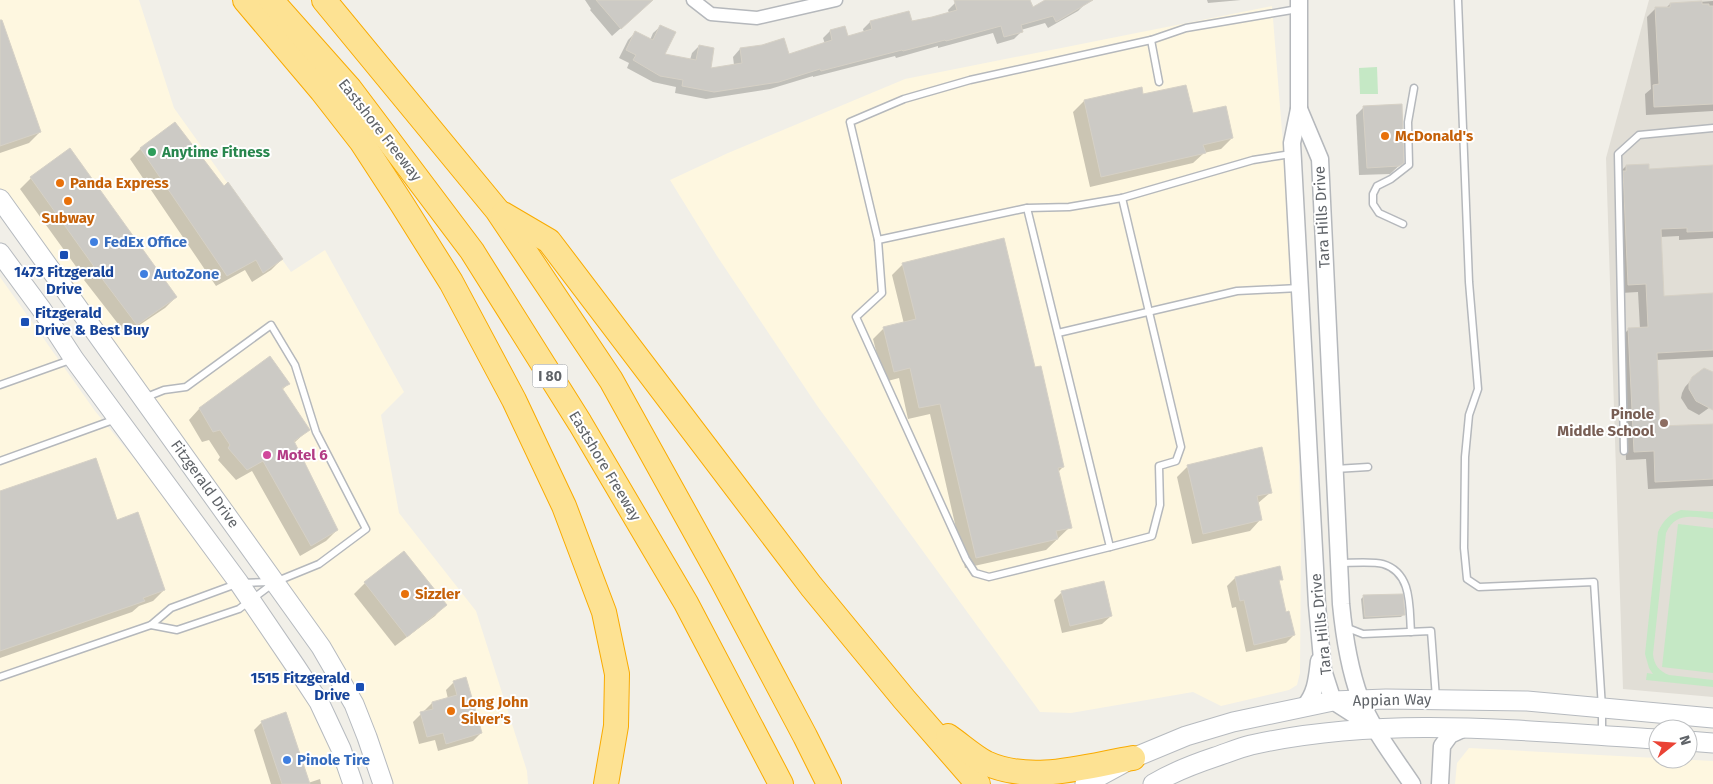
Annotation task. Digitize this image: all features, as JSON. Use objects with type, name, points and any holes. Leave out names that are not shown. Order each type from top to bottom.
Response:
[{"type":"highway","points":[[245,0],[322,91],[361,141],[402,204],[451,282],[514,400],[564,506],[604,612],[617,674],[616,726],[606,784]]},
{"type":"highway","name":"Eastshore Freeway","points":[[272,0],[350,89],[472,251],[580,423],[686,603],[781,784]]},
{"type":"highway","points":[[324,0],[497,210],[612,380],[722,580],[829,784]]},
{"type":"highway","points":[[497,210],[549,241],[811,586],[904,699],[978,784]]},
{"type":"highway","points":[[904,699],[941,731],[986,763],[1016,772],[1051,774],[1133,758]]},
{"type":"main road","name":"Fitzgerald Drive","points":[[0,199],[321,647],[354,704],[382,784]]},
{"type":"main road","name":"Fitzgerald Drive","points":[[0,253],[42,310],[74,359],[239,583],[319,702],[341,750],[352,784]]},
{"type":"main road","name":"Appian Way","points":[[1085,784],[1133,758],[1186,736],[1233,722],[1333,701],[1436,699],[1527,702],[1713,718]]},
{"type":"main road","name":"Appian Way","points":[[1153,784],[1186,767],[1250,745],[1314,734],[1375,728],[1465,728],[1648,738]]},
{"type":"main road","points":[[1698,741],[1713,742]]},
{"type":"street","points":[[693,0],[711,14],[757,18],[836,0]]},
{"type":"street","name":"Tara Hills Drive","points":[[1299,4],[1299,109],[1292,143],[1299,288],[1316,605],[1323,670],[1333,701]]},
{"type":"street","name":"Tara Hills Drive","points":[[1299,109],[1320,159],[1343,626],[1354,677],[1361,699],[1375,728],[1412,784]]},
{"type":"street","points":[[1304,707],[1312,699],[1317,678],[1321,644]]},
{"type":"street","points":[[1333,701],[1375,728]]},
{"type":"street","points":[[1440,784],[1442,746],[1450,735],[1465,728]]},
{"type":"lane","points":[[1458,0],[1469,282],[1476,343],[1478,389],[1469,416],[1465,457],[1464,548],[1467,579],[1479,587],[1594,582],[1602,736]]},
{"type":"lane","points":[[1122,198],[1181,447],[1176,461],[1159,466],[1160,505],[1152,536],[989,577],[975,572],[966,560],[856,317],[882,293],[878,240],[850,122],[904,99],[970,80],[1151,40],[1186,28],[1299,4]]},
{"type":"lane","points":[[1151,40],[1159,82]]},
{"type":"lane","points":[[1403,224],[1379,212],[1373,204],[1373,194],[1377,186],[1391,179],[1409,165],[1408,122],[1414,88]]},
{"type":"lane","points":[[1624,451],[1618,154],[1639,135],[1713,128]]},
{"type":"lane","points":[[878,240],[1027,208],[1069,207],[1122,198],[1253,160],[1293,153]]},
{"type":"lane","points":[[1027,208],[1110,547]]},
{"type":"lane","points":[[1058,333],[1237,292],[1299,288]]},
{"type":"lane","points":[[143,398],[164,390],[186,386],[271,325],[295,365],[316,432],[366,530],[319,564],[275,582],[239,609],[177,630],[151,625]]},
{"type":"lane","points":[[0,385],[74,359]]},
{"type":"lane","points":[[0,461],[117,418]]},
{"type":"lane","points":[[1334,469],[1368,467]]},
{"type":"lane","points":[[1339,563],[1383,564],[1402,576],[1407,586],[1411,632]]},
{"type":"lane","points":[[0,677],[151,625],[171,608],[239,583],[275,582]]},
{"type":"lane","points":[[1343,626],[1363,634],[1431,631],[1436,699]]},
{"type":"shaded area","points":[[0,0],[139,0],[174,108],[291,272],[325,250],[404,392],[381,415],[399,513],[476,611],[527,771],[528,784],[387,784],[307,617],[137,385],[0,188]]},
{"type":"shaded area","name":"Pinole Middle School","points":[[1649,0],[1713,0],[1713,697],[1623,689],[1606,158]]},
{"type":"shaded area","points":[[1272,6],[1294,282],[1301,539],[1300,673],[1297,685],[1289,690],[1221,706],[1193,692],[1071,713],[1040,712],[818,407],[717,256],[670,180],[728,153],[905,79]]},
{"type":"shaded area","points":[[0,277],[95,411],[190,526],[288,663],[328,735],[345,784],[0,784]]},
{"type":"shaded area","points":[[1469,748],[1648,758],[1648,769],[1698,769],[1698,760],[1713,761],[1713,784],[1455,784],[1457,763]]},
{"type":"green space","points":[[1377,67],[1378,94],[1360,94],[1359,68]]},
{"type":"green space","points":[[1681,510],[1713,512],[1713,519],[1680,518],[1670,526],[1666,533],[1653,654],[1658,667],[1665,673],[1713,680],[1713,687],[1646,680],[1647,673],[1653,674],[1645,654],[1658,532],[1667,518]]},
{"type":"green space","points":[[1678,524],[1713,528],[1713,673],[1662,667]]},
{"type":"building","points":[[596,0],[653,0],[621,29]]},
{"type":"building","points":[[954,0],[1030,0],[1033,7],[1045,0],[1093,0],[1056,22],[1053,16],[1021,25],[1023,32],[1004,37],[1001,26],[821,71],[820,69],[779,82],[714,92],[682,86],[683,80],[660,76],[633,60],[636,55],[626,50],[635,31],[653,40],[660,25],[676,32],[665,54],[696,60],[699,45],[714,48],[711,68],[742,63],[740,48],[762,45],[784,38],[789,54],[832,40],[830,30],[845,26],[848,36],[872,29],[870,21],[909,11],[912,21],[957,10]]},
{"type":"building","points":[[1702,1],[1702,4],[1713,6],[1713,104],[1654,107],[1653,85],[1659,84],[1655,7],[1670,7],[1670,3]]},
{"type":"building","points":[[0,20],[2,20],[41,132],[0,146]]},
{"type":"building","points":[[1186,85],[1193,113],[1226,106],[1233,138],[1203,145],[1206,153],[1101,177],[1084,100],[1142,87],[1143,94]]},
{"type":"building","name":"McDonald's","points":[[1402,104],[1404,163],[1399,166],[1367,168],[1363,106]]},
{"type":"building","points":[[175,122],[224,186],[228,182],[283,259],[263,273],[256,260],[227,276],[140,148]]},
{"type":"building","points":[[70,148],[177,297],[137,325],[30,177]]},
{"type":"building","points":[[1649,164],[1649,169],[1713,165],[1713,231],[1687,232],[1687,228],[1661,229],[1664,296],[1713,293],[1713,350],[1657,353],[1660,426],[1713,424],[1713,479],[1655,482],[1654,451],[1634,452],[1628,328],[1648,327],[1646,284],[1628,285],[1623,171],[1626,171],[1626,165]]},
{"type":"building","points":[[1004,238],[1035,367],[1041,366],[1064,467],[1058,468],[1072,528],[1056,531],[1058,539],[976,558],[940,404],[919,408],[910,368],[894,372],[883,327],[916,319],[902,263]]},
{"type":"building","name":"Motel 6","points":[[270,356],[290,384],[282,388],[310,430],[294,441],[338,530],[311,546],[263,461],[247,470],[228,448],[230,445],[220,430],[213,432],[199,408]]},
{"type":"building","points":[[1704,368],[1713,372],[1713,410],[1696,401],[1689,389],[1692,377]]},
{"type":"building","points":[[1262,447],[1272,493],[1257,496],[1262,520],[1203,534],[1187,465]]},
{"type":"building","points":[[96,458],[117,520],[138,512],[165,590],[143,598],[145,601],[0,651],[0,491]]},
{"type":"building","name":"Sizzler","points":[[404,551],[447,605],[407,637],[364,582]]},
{"type":"building","points":[[1280,566],[1283,580],[1279,580],[1286,612],[1289,611],[1295,635],[1254,645],[1244,600],[1240,601],[1235,577]]},
{"type":"building","points":[[1104,581],[1112,616],[1070,626],[1061,591]]},
{"type":"building","points":[[1403,594],[1405,615],[1365,617],[1363,595]]},
{"type":"building","name":"Long John Silver's","points":[[466,677],[482,733],[446,744],[443,733],[427,737],[420,712],[433,709],[432,702],[457,695],[453,681]]},
{"type":"building","points":[[286,712],[310,784],[282,784],[261,721]]},
{"type":"place","name":"McDonald's","points":[[1385,136]]},
{"type":"place","name":"Anytime Fitness","points":[[152,152]]},
{"type":"place","name":"Panda Express","points":[[60,183]]},
{"type":"place","name":"Subway","points":[[68,201]]},
{"type":"place","name":"FedEx Office","points":[[94,242]]},
{"type":"place","name":"1473 Fitzgerald Drive","points":[[64,255]]},
{"type":"place","name":"AutoZone","points":[[144,274]]},
{"type":"place","name":"Fitzgerald Drive & Best Buy","points":[[25,322]]},
{"type":"place","name":"Pinole Middle School","points":[[1664,423]]},
{"type":"place","name":"Motel 6","points":[[267,455]]},
{"type":"place","name":"Sizzler","points":[[405,594]]},
{"type":"place","name":"1515 Fitzgerald Drive","points":[[360,687]]},
{"type":"place","name":"Long John Silver's","points":[[451,711]]},
{"type":"place","name":"Pinole Tire","points":[[287,760]]}]
